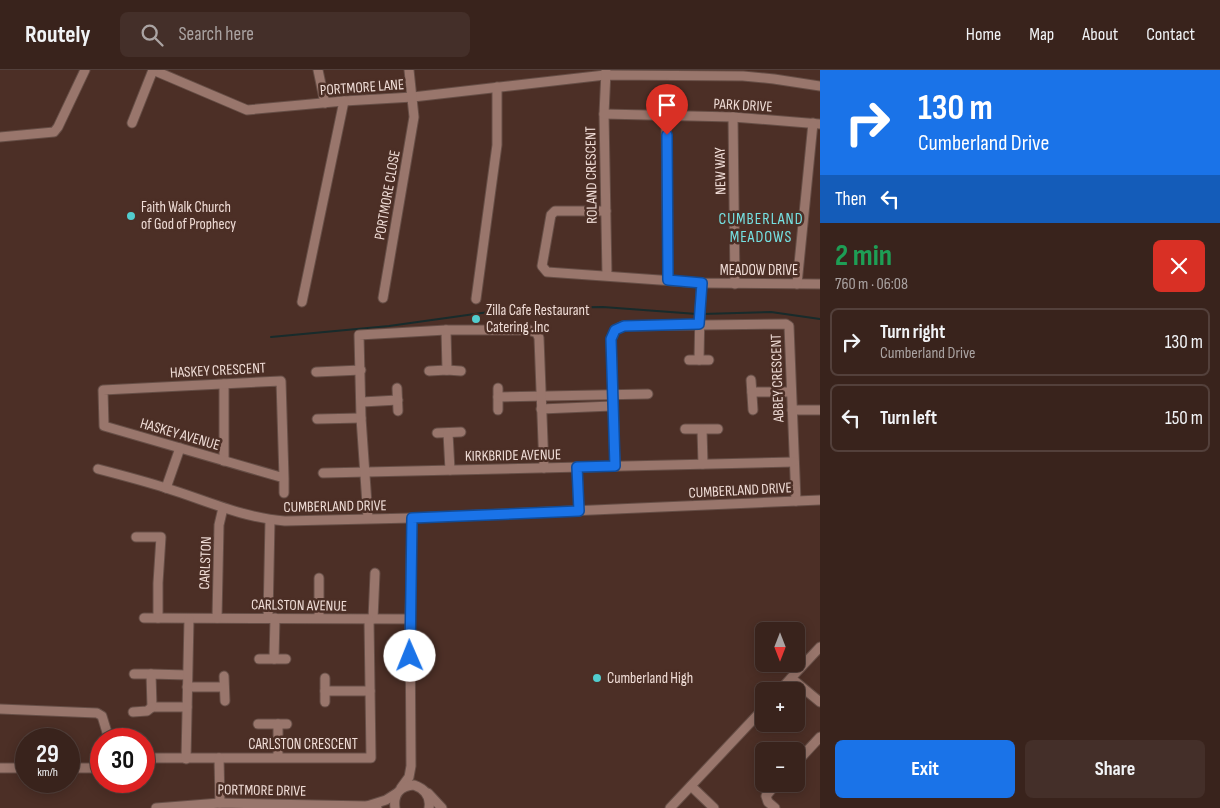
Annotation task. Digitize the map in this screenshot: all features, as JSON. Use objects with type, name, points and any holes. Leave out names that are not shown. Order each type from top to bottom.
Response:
[{"type":"street","points":[[2,136],[54,132],[85,70]]},
{"type":"street","points":[[132,122],[153,70]]},
{"type":"street","name":"PORTMORE LANE","points":[[153,70],[247,110],[413,97],[562,75],[605,72],[743,73],[820,86]]},
{"type":"street","points":[[318,70],[325,103]]},
{"type":"street","name":"PORTMORE CLOSE","points":[[383,298],[414,118],[409,70]]},
{"type":"street","name":"ROLAND CRESCENT","points":[[605,72],[604,114],[608,275]]},
{"type":"street","points":[[476,299],[497,145],[497,86]]},
{"type":"street","points":[[302,302],[344,101]]},
{"type":"street","name":"PARK DRIVE","points":[[604,114],[666,117],[733,117],[817,124]]},
{"type":"street","points":[[666,117],[668,280]]},
{"type":"street","name":"NEW WAY","points":[[733,117],[734,284]]},
{"type":"street","points":[[797,284],[817,124]]},
{"type":"street","name":"MEADOW DRIVE","points":[[606,211],[555,212],[551,215],[542,266],[547,272],[702,283],[820,284]]},
{"type":"street","points":[[699,360],[702,283]]},
{"type":"street","name":"ABBEY CRESCENT","points":[[615,466],[611,339],[615,330],[624,326],[788,324],[796,501]]},
{"type":"street","points":[[446,330],[447,370]]},
{"type":"street","points":[[368,518],[359,336],[446,330],[529,330],[537,333],[539,338],[544,468]]},
{"type":"street","points":[[689,360],[709,360]]},
{"type":"street","points":[[316,372],[360,370]]},
{"type":"street","points":[[429,371],[461,371]]},
{"type":"street","points":[[751,380],[752,410]]},
{"type":"street","name":"HASKEY CRESCENT","points":[[103,390],[281,381],[284,493]]},
{"type":"street","points":[[224,384],[224,461]]},
{"type":"street","points":[[396,388],[398,411]]},
{"type":"street","name":"HASKEY AVENUE","points":[[103,390],[104,426],[284,478]]},
{"type":"street","points":[[752,392],[791,392]]},
{"type":"street","points":[[498,410],[498,393],[541,397],[648,394]]},
{"type":"street","points":[[362,402],[398,400]]},
{"type":"street","points":[[542,409],[612,406]]},
{"type":"street","points":[[792,410],[820,410]]},
{"type":"street","points":[[318,419],[362,418]]},
{"type":"street","points":[[686,429],[718,429]]},
{"type":"street","points":[[702,430],[703,464]]},
{"type":"street","points":[[437,433],[461,432]]},
{"type":"street","points":[[448,433],[450,470]]},
{"type":"street","points":[[166,488],[180,448]]},
{"type":"street","name":"KIRKBRIDE AVENUE","points":[[323,473],[794,462]]},
{"type":"street","points":[[577,467],[579,511]]},
{"type":"street","name":"CUMBERLAND DRIVE","points":[[98,469],[166,488],[222,508],[270,520],[412,518],[820,500]]},
{"type":"street","name":"CARLSTON","points":[[217,618],[219,525],[222,508]]},
{"type":"street","points":[[395,808],[394,799],[409,777],[412,766],[410,619],[412,518]]},
{"type":"street","points":[[270,520],[274,659]]},
{"type":"street","points":[[136,537],[161,537],[158,618]]},
{"type":"street","name":"CARLSTON CRESCENT","points":[[155,758],[371,758],[371,620],[375,572]]},
{"type":"street","points":[[319,578],[319,618]]},
{"type":"street","name":"CARLSTON AVENUE","points":[[144,618],[188,620],[217,618],[410,619]]},
{"type":"street","points":[[186,759],[188,620]]},
{"type":"street","points":[[787,682],[820,647]]},
{"type":"street","points":[[259,659],[286,659]]},
{"type":"street","points":[[134,674],[187,675]]},
{"type":"street","points":[[133,712],[147,712],[152,707],[152,674]]},
{"type":"street","points":[[224,676],[225,701]]},
{"type":"street","points":[[325,678],[325,702]]},
{"type":"street","points":[[791,678],[820,702]]},
{"type":"street","points":[[187,687],[224,687]]},
{"type":"street","points":[[325,691],[370,691]]},
{"type":"street","points":[[152,707],[187,707]]},
{"type":"street","points":[[0,708],[97,713],[102,716],[106,728]]},
{"type":"street","points":[[670,808],[755,718]]},
{"type":"street","points":[[258,724],[282,724],[278,758]]},
{"type":"street","points":[[805,753],[820,737]]},
{"type":"street","points":[[219,758],[220,803]]},
{"type":"street","points":[[412,766],[429,797],[429,808]]},
{"type":"street","points":[[0,768],[15,768]]},
{"type":"street","points":[[399,791],[414,785],[423,789],[442,808]]},
{"type":"street","points":[[691,786],[714,808]]},
{"type":"street","name":"PORTMORE DRIVE","points":[[367,806],[386,800],[399,791]]},
{"type":"street","points":[[769,792],[766,796],[768,802],[775,808]]},
{"type":"street","name":"PORTMORE DRIVE","points":[[156,808],[220,803],[367,806],[377,808]]},
{"type":"waterway","points":[[271,337],[389,326],[532,308],[603,307],[697,314]]},
{"type":"waterway","points":[[702,314],[771,312],[820,319]]},
{"type":"place","name":"Faith Walk Church of God of Prophecy","points":[[131,216]]},
{"type":"place","name":"Zilla Cafe Restaurant Catering .Inc","points":[[476,319]]},
{"type":"place","name":"Cumberland High","points":[[597,678]]},
{"type":"district","name":"CUMBERLAND MEADOWS","points":[[761,227]]},
{"type":"route","points":[[410,656],[412,518],[579,511],[577,467],[615,466],[611,339],[615,330],[624,326],[699,324],[702,283],[668,280],[667,135]]}]
